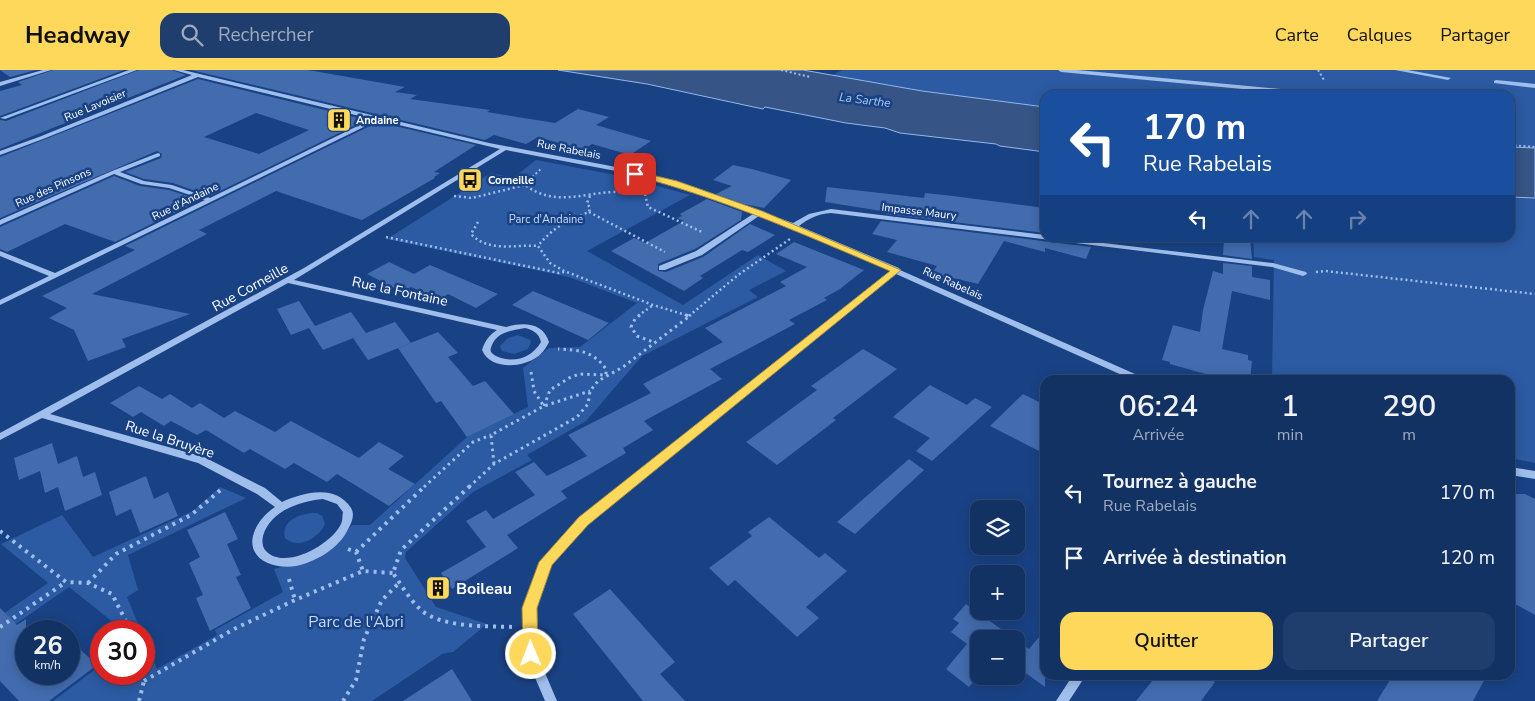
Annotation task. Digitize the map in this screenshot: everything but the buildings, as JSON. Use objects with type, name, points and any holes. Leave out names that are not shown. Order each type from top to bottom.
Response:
[{"type":"street","points":[[0,84],[48,70]]},
{"type":"street","points":[[3,118],[134,70]]},
{"type":"street","name":"Rue Rabelais","points":[[177,70],[505,148],[616,169],[674,183],[794,226],[1130,375]]},
{"type":"street","points":[[1061,70],[1271,90]]},
{"type":"street","points":[[1398,70],[1448,78]]},
{"type":"street","name":"Rue Lavoisier","points":[[0,153],[198,75]]},
{"type":"street","points":[[1496,82],[1535,86]]},
{"type":"street","name":"Rue d'Andaine","points":[[0,303],[378,118]]},
{"type":"street","name":"Rue Corneille","points":[[0,437],[287,280],[368,233],[505,148]]},
{"type":"street","name":"Rue des Pinsons","points":[[0,223],[114,172],[158,155]]},
{"type":"street","points":[[114,172],[143,183],[170,186],[210,200]]},
{"type":"street","name":"Impasse Maury","points":[[794,226],[802,219],[816,212],[831,211],[1040,236]]},
{"type":"street","points":[[662,268],[699,252],[759,212]]},
{"type":"street","name":"Impasse Maury","points":[[1087,242],[1273,265],[1303,274]]},
{"type":"street","points":[[0,253],[55,276]]},
{"type":"street","points":[[551,701],[531,654],[530,628],[530,608],[546,562],[584,521],[896,270]]},
{"type":"street","name":"Rue la Fontaine","points":[[287,280],[506,329],[526,326],[540,332],[544,336],[543,348]]},
{"type":"street","points":[[506,329],[491,338],[487,344],[486,350],[488,355],[502,362],[516,362],[531,358],[543,348]]},
{"type":"street","name":"Rue la Bruyère","points":[[42,415],[201,460],[261,490],[282,507]]},
{"type":"street","points":[[1515,472],[1535,475]]},
{"type":"street","points":[[323,495],[335,498],[343,503],[348,511],[348,521],[343,532],[334,542],[311,557],[284,563],[272,561],[262,555],[257,547],[257,537],[261,526],[282,507],[310,496],[323,495]]},
{"type":"street","points":[[1062,701],[1077,680]]},
{"type":"path","points":[[783,70],[810,77]]},
{"type":"path","points":[[792,73],[796,70]]},
{"type":"path","points":[[1515,145],[1535,147]]},
{"type":"path","points":[[436,191],[464,198],[525,185],[532,176],[556,158]]},
{"type":"path","points":[[525,185],[536,193],[548,197],[590,196],[615,192],[645,193],[659,190],[674,183]]},
{"type":"path","points":[[645,193],[648,207],[718,240]]},
{"type":"path","points":[[589,212],[590,208],[587,203],[590,196]]},
{"type":"path","points":[[538,246],[546,234],[556,226],[589,212]]},
{"type":"path","points":[[589,212],[681,260]]},
{"type":"path","points":[[478,222],[470,234],[476,241],[489,246],[538,246]]},
{"type":"path","points":[[393,573],[401,550],[494,464],[577,417],[588,404],[590,391],[598,381],[623,367],[635,356],[656,343],[738,275],[803,230]]},
{"type":"path","points":[[368,233],[559,273],[564,272]]},
{"type":"path","points":[[538,246],[550,263],[564,272],[653,305],[689,316]]},
{"type":"path","points":[[1303,274],[1325,271],[1535,294]]},
{"type":"path","points":[[653,305],[635,319],[631,327],[637,336],[656,343]]},
{"type":"path","points":[[543,348],[582,350],[593,353],[606,369],[606,375]]},
{"type":"path","points":[[531,358],[534,391],[544,406]]},
{"type":"path","points":[[544,406],[550,390],[569,378],[579,374],[606,375]]},
{"type":"path","points":[[356,552],[473,442],[544,406],[590,391]]},
{"type":"path","points":[[490,435],[494,464]]},
{"type":"path","points":[[88,583],[116,554],[191,514],[235,477]]},
{"type":"path","points":[[0,532],[66,582],[88,583],[112,594],[125,620]]},
{"type":"path","points":[[334,542],[356,552],[363,572]]},
{"type":"path","points":[[284,563],[295,600]]},
{"type":"path","points":[[155,675],[234,629],[295,600],[363,572],[393,573]]},
{"type":"path","points":[[393,573],[408,595],[427,615],[463,625],[530,628]]},
{"type":"path","points":[[0,627],[66,582]]},
{"type":"path","points":[[343,701],[356,680],[364,639],[382,600],[400,582]]},
{"type":"path","points":[[139,701],[143,685]]},
{"type":"green space","points":[[842,70],[1535,70],[1535,148],[1515,147],[1515,90],[1040,90],[1040,106],[922,91],[831,76]]},
{"type":"green space","points":[[536,160],[621,176],[690,195],[587,251],[683,305],[758,255],[786,271],[749,290],[758,297],[642,356],[586,421],[527,455],[532,460],[473,492],[406,552],[405,558],[436,607],[487,624],[453,652],[442,654],[372,701],[53,701],[74,685],[80,685],[80,681],[90,673],[90,685],[155,685],[155,664],[157,669],[217,635],[215,630],[283,592],[274,569],[292,564],[331,547],[352,525],[370,525],[467,437],[528,407],[523,368],[549,348],[580,347],[637,303],[569,277],[387,239],[491,173],[513,178]]},
{"type":"green space","points":[[1515,197],[1535,198],[1535,463],[1515,459],[1515,375],[1272,375],[1274,260],[1254,257],[1253,242],[1515,242]]},
{"type":"green space","points":[[518,335],[530,340],[528,349],[514,354],[502,351],[500,346],[508,338]]},
{"type":"green space","points":[[220,487],[246,498],[128,555],[138,590],[127,597],[136,620],[110,620],[69,587],[22,620],[15,620],[15,625],[0,635],[0,616],[48,583],[1,544],[62,515],[93,557],[193,511]]},
{"type":"green space","points":[[317,513],[322,516],[325,524],[313,538],[302,543],[296,543],[285,538],[286,526],[294,518],[305,514]]},
{"type":"water","name":"La Sarthe","points":[[558,70],[803,70],[922,91],[1040,106],[1040,151],[996,144],[900,133],[885,128],[846,123],[765,107],[763,109],[647,84]]},
{"type":"water","points":[[1515,147],[1535,148],[1535,198],[1515,197]]},
{"type":"place","name":"Andaine","points":[[339,120]]},
{"type":"place","name":"Corneille","points":[[470,180]]},
{"type":"place","name":"Boileau","points":[[438,588]]},
{"type":"route","points":[[531,654],[530,608],[546,562],[584,521],[896,270],[759,212],[674,183],[635,174]]},
{"type":"park label","name":"Parc d'Andaine","points":[[546,219]]},
{"type":"park label","name":"Parc de l'Abri","points":[[356,621]]}]
